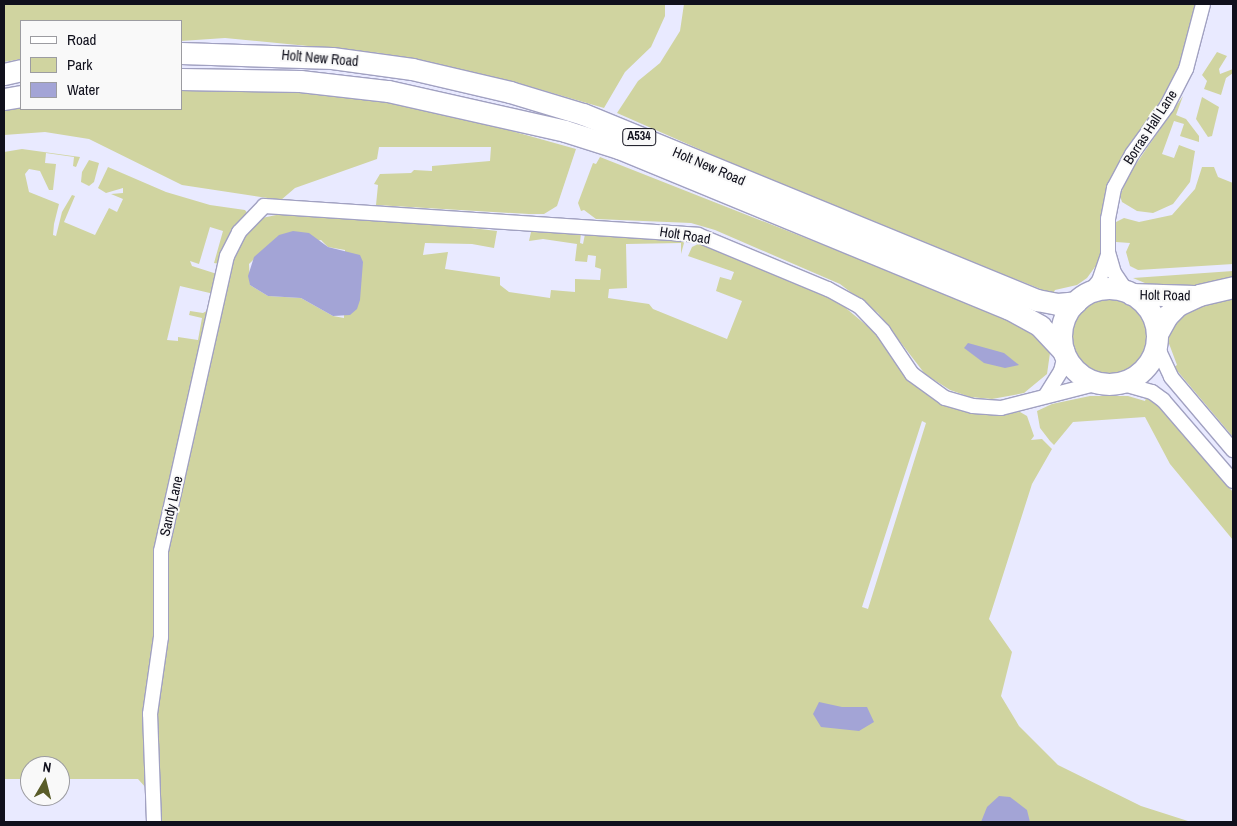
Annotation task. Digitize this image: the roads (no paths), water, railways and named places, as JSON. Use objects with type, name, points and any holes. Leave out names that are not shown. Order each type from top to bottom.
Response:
[{"type":"highway","name":"Holt New Road","points":[[182,53],[332,58],[412,70],[510,92],[600,121],[1037,300],[1058,304],[1082,298]]},
{"type":"highway","points":[[4,74],[20,70]]},
{"type":"highway","name":"Holt New Road","points":[[182,79],[300,80],[388,91],[565,131],[628,152],[1008,308],[1040,326],[1065,354]]},
{"type":"highway","points":[[4,99],[20,96]]},
{"type":"highway","name":"Holt Road","points":[[1129,293],[1199,295],[1233,287]]},
{"type":"highway","points":[[1102,289],[1129,293],[1147,307],[1157,336],[1155,351],[1144,369],[1120,383],[1099,383],[1075,370],[1065,354],[1063,325],[1082,298],[1102,289]]},
{"type":"highway","name":"Holt Road","points":[[1157,336],[1172,310],[1199,295]]},
{"type":"street","name":"Borras Hall Lane","points":[[1082,298],[1103,272],[1108,252],[1108,219],[1114,188],[1132,154],[1168,106],[1186,69],[1203,4]]},
{"type":"street","name":"Holt Road","points":[[264,206],[698,234],[828,289],[860,306],[883,331],[912,374],[945,398],[973,406],[1001,408],[1027,403],[1046,395],[1099,383]]},
{"type":"street","name":"Sandy Lane","points":[[154,822],[150,714],[161,637],[161,551],[227,256],[239,232],[264,206]]},
{"type":"street","name":"Borras Hall Lane","points":[[1108,252],[1114,273],[1129,293]]},
{"type":"street","points":[[1157,336],[1160,354],[1171,377],[1233,450]]},
{"type":"street","points":[[1046,395],[1061,371],[1065,354]]},
{"type":"street","points":[[1120,383],[1152,392],[1164,400],[1233,481]]},
{"type":"water","points":[[293,231],[309,233],[328,247],[360,255],[363,262],[360,300],[357,309],[350,315],[333,316],[301,298],[268,296],[250,285],[248,276],[254,257],[279,235]]},
{"type":"water","points":[[968,343],[1004,353],[1019,365],[1005,368],[984,363],[964,348]]},
{"type":"water","points":[[819,702],[842,707],[867,707],[874,722],[859,731],[821,727],[813,714]]},
{"type":"water","points":[[999,796],[1010,797],[1027,810],[1030,822],[981,822],[987,807]]}]
